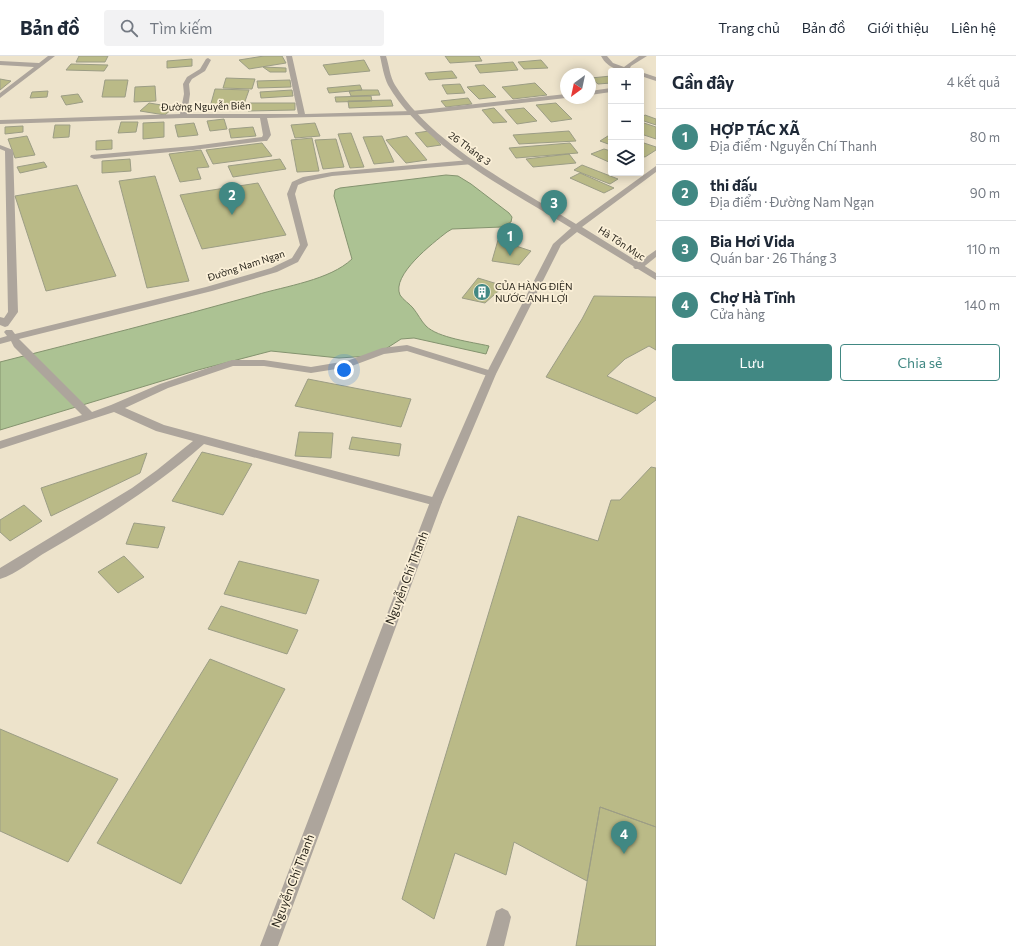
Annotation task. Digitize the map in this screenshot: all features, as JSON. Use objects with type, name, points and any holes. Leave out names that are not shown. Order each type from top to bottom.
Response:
[{"type":"street","points":[[0,96],[52,56]]},
{"type":"street","points":[[289,56],[302,116]]},
{"type":"street","name":"26 Tháng 3","points":[[383,56],[391,84],[412,113],[459,155],[577,227]]},
{"type":"street","points":[[604,56],[608,64],[617,68]]},
{"type":"street","points":[[629,68],[629,65],[644,56]]},
{"type":"street","points":[[183,116],[187,94],[186,84],[189,78],[203,70],[208,60]]},
{"type":"street","points":[[0,63],[40,65]]},
{"type":"street","points":[[644,75],[656,79]]},
{"type":"street","points":[[596,92],[608,90]]},
{"type":"street","name":"Đường Nguyễn Biên","points":[[0,122],[183,116],[302,116],[412,113],[560,97]]},
{"type":"street","points":[[94,157],[193,148],[264,139],[267,135],[262,115]]},
{"type":"street","points":[[0,147],[9,150],[13,312],[2,322],[15,341],[90,416]]},
{"type":"street","name":"Đường Nam Ngạn","points":[[0,341],[15,341],[209,289],[274,270],[295,260],[304,245],[291,194],[295,184],[306,179],[332,174],[470,162]]},
{"type":"street","name":"Nguyễn Chí Thanh","points":[[269,946],[436,502],[491,374],[557,244],[577,227],[656,168]]},
{"type":"street","name":"Hà Tôn Mục","points":[[577,227],[656,277]]},
{"type":"street","points":[[638,267],[656,254]]},
{"type":"street","points":[[0,445],[115,408],[164,386],[232,362],[264,363],[311,370],[349,364],[382,351],[407,348],[491,374]]},
{"type":"street","points":[[115,408],[160,428],[436,502]]},
{"type":"street","points":[[0,574],[96,517],[154,478],[202,439]]},
{"type":"street","points":[[495,946],[502,917]]},
{"type":"shaded area","points":[[446,175],[458,176],[471,184],[509,213],[512,217],[511,222],[501,227],[452,229],[447,232],[424,251],[407,269],[399,287],[400,295],[413,308],[424,324],[431,330],[447,337],[489,346],[486,354],[414,338],[401,339],[384,350],[369,356],[339,358],[271,351],[198,370],[0,430],[0,362],[307,282],[332,272],[352,259],[334,196],[335,190],[340,188]]},
{"type":"building","points":[[79,56],[108,56],[105,62],[76,62]]},
{"type":"building","points":[[264,56],[282,56],[286,63],[249,69],[239,60]]},
{"type":"building","points":[[445,56],[479,56],[482,61],[450,63]]},
{"type":"building","points":[[192,59],[192,66],[167,68],[167,61]]},
{"type":"building","points":[[364,60],[370,71],[329,75],[323,65]]},
{"type":"building","points":[[541,60],[548,68],[524,69],[518,62]]},
{"type":"building","points":[[513,62],[518,70],[480,73],[475,65]]},
{"type":"building","points":[[71,64],[108,65],[104,71],[66,70]]},
{"type":"building","points":[[263,67],[286,68],[286,72],[270,72]]},
{"type":"building","points":[[452,71],[457,78],[429,80],[425,73]]},
{"type":"building","points":[[608,76],[608,83],[598,84],[596,82],[596,78]]},
{"type":"building","points":[[226,78],[255,79],[252,89],[223,88]]},
{"type":"building","points":[[0,79],[11,81],[0,90]]},
{"type":"building","points":[[105,80],[128,80],[125,97],[102,97]]},
{"type":"building","points":[[290,80],[291,87],[258,88],[257,81]]},
{"type":"building","points":[[535,83],[547,95],[513,99],[502,87]]},
{"type":"building","points":[[460,84],[465,93],[447,94],[442,85]]},
{"type":"building","points":[[360,85],[362,90],[329,93],[327,88]]},
{"type":"building","points":[[484,85],[496,97],[479,99],[467,87]]},
{"type":"building","points":[[155,86],[156,101],[134,102],[135,87]]},
{"type":"building","points":[[215,89],[249,90],[243,107],[210,107]]},
{"type":"building","points":[[292,90],[293,96],[261,98],[260,92]]},
{"type":"building","points":[[378,90],[380,95],[351,96],[349,91]]},
{"type":"building","points":[[48,91],[47,97],[30,98],[32,92]]},
{"type":"building","points":[[78,94],[83,102],[66,105],[61,96]]},
{"type":"building","points":[[371,96],[372,101],[336,102],[335,97]]},
{"type":"building","points":[[468,98],[472,104],[446,107],[441,101]]},
{"type":"building","points":[[391,100],[393,106],[349,108],[348,101]]},
{"type":"building","points":[[149,103],[174,107],[165,115],[140,111]]},
{"type":"building","points":[[248,103],[295,103],[295,110],[248,111]]},
{"type":"building","points":[[556,103],[572,119],[551,122],[536,105]]},
{"type":"building","points":[[494,108],[507,122],[493,123],[482,110]]},
{"type":"building","points":[[524,108],[537,121],[517,124],[505,110]]},
{"type":"building","points":[[644,116],[656,119],[656,125],[644,121]]},
{"type":"building","points":[[224,119],[227,129],[210,131],[207,121]]},
{"type":"building","points":[[121,122],[138,122],[136,132],[118,133]]},
{"type":"building","points":[[164,122],[164,137],[143,139],[143,123]]},
{"type":"building","points":[[194,123],[198,135],[178,137],[175,125]]},
{"type":"building","points":[[315,123],[320,136],[295,138],[291,125]]},
{"type":"building","points":[[644,123],[656,127],[656,139],[644,135]]},
{"type":"building","points":[[55,125],[70,125],[69,137],[53,138]]},
{"type":"building","points":[[23,126],[23,132],[5,134],[5,127]]},
{"type":"building","points":[[253,127],[256,136],[231,138],[229,129]]},
{"type":"building","points":[[429,131],[441,145],[427,147],[415,133]]},
{"type":"building","points":[[569,131],[576,141],[519,144],[513,135]]},
{"type":"building","points":[[351,133],[364,167],[350,168],[338,134]]},
{"type":"building","points":[[27,136],[35,155],[15,158],[8,139]]},
{"type":"building","points":[[382,136],[394,162],[374,164],[363,137]]},
{"type":"building","points":[[407,136],[427,160],[406,163],[386,140]]},
{"type":"building","points":[[608,136],[608,144],[600,141]]},
{"type":"building","points":[[312,138],[319,171],[297,172],[291,140]]},
{"type":"building","points":[[336,139],[344,167],[323,169],[315,140]]},
{"type":"building","points":[[112,140],[112,149],[96,150],[96,141]]},
{"type":"building","points":[[262,143],[272,156],[213,164],[206,150]]},
{"type":"building","points":[[570,143],[578,153],[516,158],[509,148]]},
{"type":"building","points":[[644,143],[656,147],[656,150],[645,157]]},
{"type":"building","points":[[604,149],[608,150],[608,162],[591,154]]},
{"type":"building","points":[[201,150],[209,167],[197,168],[201,179],[180,182],[169,154]]},
{"type":"building","points":[[569,154],[576,163],[533,167],[526,159]]},
{"type":"building","points":[[130,159],[131,171],[102,173],[102,161]]},
{"type":"building","points":[[280,159],[286,169],[233,177],[228,166]]},
{"type":"building","points":[[44,162],[47,167],[20,173],[17,167]]},
{"type":"building","points":[[582,165],[618,179],[610,184],[574,170]]},
{"type":"building","points":[[580,173],[614,188],[604,193],[570,178]]},
{"type":"building","points":[[155,176],[189,281],[147,288],[119,181]]},
{"type":"building","points":[[258,183],[286,235],[202,249],[180,195]]},
{"type":"building","points":[[77,185],[116,276],[46,291],[15,196]]},
{"type":"building","points":[[498,240],[531,251],[519,265],[492,261]]},
{"type":"building","name":"CỦA HÀNG ĐIỆN NƯỚC ANH LỢI","points":[[478,278],[504,286],[485,303],[462,298]]},
{"type":"building","points":[[594,296],[656,297],[656,350],[649,346],[625,359],[607,376],[656,398],[656,400],[637,414],[546,377],[582,319]]},
{"type":"building","points":[[308,379],[411,399],[401,427],[295,406]]},
{"type":"building","points":[[299,432],[333,433],[331,458],[295,456]]},
{"type":"building","points":[[352,437],[401,444],[399,456],[349,449]]},
{"type":"building","points":[[202,452],[252,464],[223,515],[172,501]]},
{"type":"building","points":[[147,453],[140,473],[51,516],[41,488]]},
{"type":"building","points":[[651,467],[656,468],[656,827],[600,807],[587,881],[514,842],[506,875],[455,853],[434,919],[402,899],[518,516],[598,541],[611,500],[620,500]]},
{"type":"building","points":[[24,505],[42,521],[10,541],[0,532],[0,520]]},
{"type":"building","points":[[134,523],[165,527],[158,548],[126,544]]},
{"type":"building","points":[[124,556],[144,577],[118,593],[98,572]]},
{"type":"building","points":[[239,561],[319,580],[306,614],[224,594]]},
{"type":"building","points":[[221,606],[298,630],[287,654],[208,629]]},
{"type":"building","points":[[210,659],[285,689],[181,884],[97,843]]},
{"type":"building","points":[[0,729],[118,779],[68,862],[0,831]]},
{"type":"building","points":[[600,807],[656,827],[656,946],[576,946]]},
{"type":"place","name":"thi đấu","points":[[232,215]]},
{"type":"place","name":"Bia Hơi Vida","points":[[554,223]]},
{"type":"place","name":"HỢP TÁC XÃ","points":[[510,256]]},
{"type":"place","name":"CỦA HÀNG ĐIỆN NƯỚC ANH LỢI","points":[[482,292]]},
{"type":"place","name":"Chợ Hà Tĩnh","points":[[624,854]]}]
